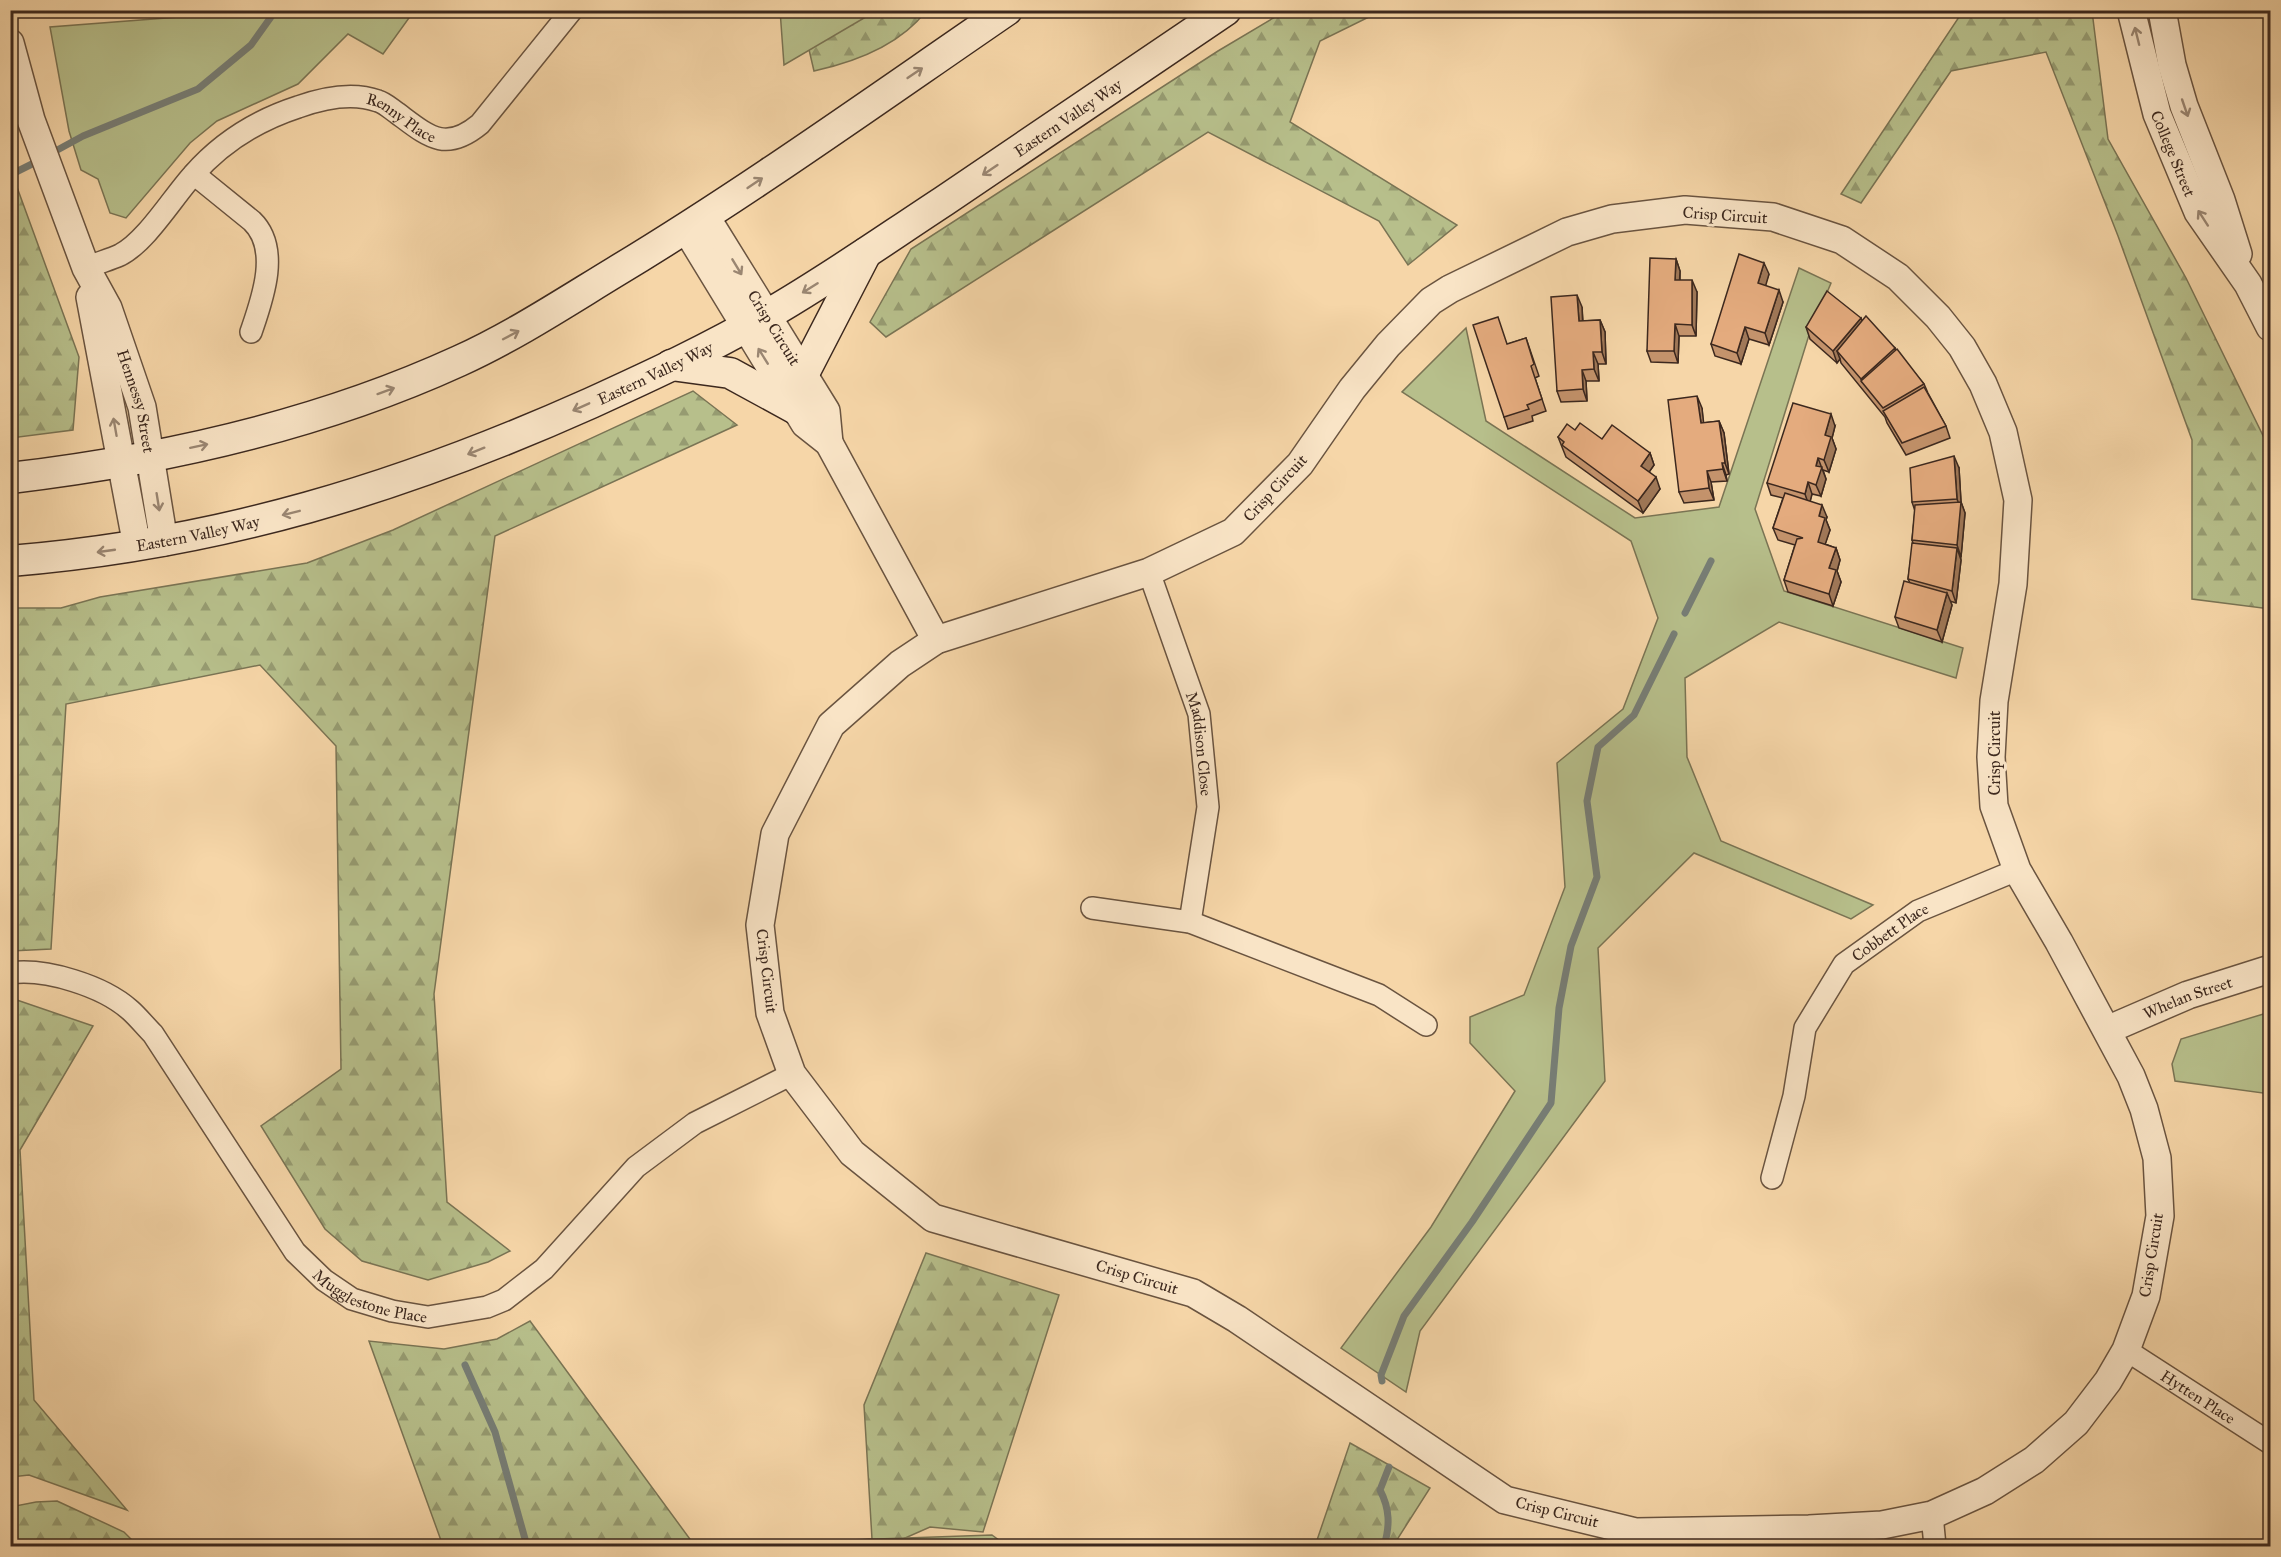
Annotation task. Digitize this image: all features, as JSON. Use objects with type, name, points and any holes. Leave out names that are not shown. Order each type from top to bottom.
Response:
[{"type":"main road","points":[[10,478],[121,462],[207,444],[339,408],[459,361],[516,333],[696,223],[1007,10]]},
{"type":"main road","name":"Eastern Valley Way","points":[[10,561],[151,544],[229,529],[310,509],[430,469],[530,430],[671,365],[756,321],[866,253],[1226,10]]},
{"type":"main road","points":[[803,375],[866,253]]},
{"type":"main road","points":[[671,365],[730,373],[796,409]]},
{"type":"street","name":"Renny Place","points":[[86,268],[121,255],[136,244],[194,174],[224,146],[259,123],[299,106],[343,96],[363,96],[381,101],[425,134],[448,140],[467,135],[480,124],[572,10]]},
{"type":"street","name":"College Street","points":[[2131,10],[2157,114],[2198,212],[2248,284],[2271,327]]},
{"type":"street","name":"College Street","points":[[2162,10],[2172,65],[2184,106],[2221,200],[2248,284]]},
{"type":"street","name":"Hennessy Street","points":[[10,43],[36,133],[86,268],[108,308],[142,407],[151,456],[151,544]]},
{"type":"street","points":[[194,174],[252,221],[264,238],[267,267],[251,332]]},
{"type":"street","name":"Crisp Circuit","points":[[1685,210],[1773,217],[1842,240],[1898,277],[1938,317],[1962,347],[1983,384],[2003,432],[2018,500],[2013,584],[1994,701],[1991,757],[1994,806],[2017,870],[2131,1077],[2144,1109],[2157,1158],[2160,1216],[2146,1296],[2126,1350],[2108,1381],[2076,1423],[2034,1460],[1985,1491],[1932,1515],[1882,1525],[1636,1532],[1505,1500],[1246,1325],[1193,1293],[933,1218],[852,1153],[792,1074],[770,1013],[760,925],[775,834],[831,725],[900,664],[936,640],[1149,572],[1233,532],[1300,464],[1352,389],[1388,345],[1431,301],[1450,288],[1567,232],[1612,219],[1685,210]]},
{"type":"street","name":"Crisp Circuit","points":[[696,223],[756,321],[796,409],[805,424],[828,443],[936,640]]},
{"type":"street","name":"Hennessy Street","points":[[86,268],[121,462],[151,544]]},
{"type":"street","name":"Crisp Circuit","points":[[756,321],[803,375],[826,411],[828,443]]},
{"type":"street","name":"Maddison Close","points":[[1149,572],[1198,714],[1208,807],[1190,922]]},
{"type":"street","name":"Cobbett Place","points":[[1772,1178],[1794,1096],[1805,1028],[1844,963],[1918,911],[2017,870]]},
{"type":"street","points":[[1092,908],[1190,922],[1379,995],[1426,1025]]},
{"type":"street","name":"Whelan Street","points":[[2107,1030],[2188,995],[2271,969]]},
{"type":"street","name":"Mugglestone Place","points":[[10,973],[29,971],[71,980],[96,990],[129,1009],[153,1034],[295,1252],[324,1280],[352,1299],[392,1311],[428,1317],[487,1307],[504,1300],[544,1269],[636,1167],[695,1123],[792,1074]]},
{"type":"street","name":"Hytten Place","points":[[2126,1350],[2271,1443]]},
{"type":"street","points":[[1932,1515],[1935,1546]]},
{"type":"green space","points":[[233,10],[414,11],[383,54],[348,34],[298,84],[217,121],[190,143],[126,218],[110,213],[98,179],[81,170],[69,131],[50,27],[231,13]]},
{"type":"green space","points":[[780,10],[876,10],[876,11],[784,65]]},
{"type":"green space","points":[[800,11],[926,11],[890,43],[845,63],[814,71]]},
{"type":"green space","points":[[1285,11],[1381,11],[1320,41],[1290,122],[1457,225],[1408,265],[1379,221],[1208,132],[886,337],[870,322],[911,249],[1218,51]]},
{"type":"green space","points":[[1963,11],[2092,11],[2108,139],[2186,278],[2270,450],[2270,609],[2192,599],[2192,440],[2118,236],[2046,52],[1951,71],[1861,203],[1841,194]]},
{"type":"green space","points":[[10,168],[79,357],[73,430],[11,438]]},
{"type":"green space","points":[[1799,268],[1831,283],[1809,335],[1755,509],[1784,591],[1963,648],[1956,678],[1779,622],[1685,678],[1687,757],[1721,841],[1873,905],[1851,919],[1694,853],[1598,948],[1605,1081],[1420,1331],[1406,1392],[1341,1348],[1431,1227],[1515,1091],[1470,1043],[1470,1017],[1524,995],[1565,887],[1557,763],[1623,709],[1658,618],[1631,541],[1402,392],[1466,328],[1486,421],[1635,518],[1719,507]]},
{"type":"green space","points":[[693,391],[737,425],[495,536],[434,994],[447,1202],[510,1251],[488,1262],[428,1280],[362,1261],[325,1229],[261,1126],[341,1069],[336,746],[260,665],[66,704],[51,949],[11,951],[11,608],[61,608],[100,597],[307,563],[393,530]]},
{"type":"green space","points":[[11,998],[93,1026],[20,1150],[34,1400],[127,1510],[29,1475],[11,1477]]},
{"type":"green space","points":[[2270,1012],[2270,1094],[2175,1081],[2172,1064],[2181,1039]]},
{"type":"green space","points":[[926,1253],[1059,1295],[983,1532],[930,1527],[887,1546],[783,1546],[872,1539],[864,1405]]},
{"type":"green space","points":[[530,1321],[695,1546],[443,1546],[369,1341],[444,1349],[497,1339]]},
{"type":"green space","points":[[1350,1443],[1430,1488],[1393,1546],[1315,1546]]},
{"type":"green space","points":[[57,1501],[124,1532],[138,1546],[11,1546],[10,1507]]},
{"type":"green space","points":[[992,1535],[1007,1546],[699,1546],[704,1545]]},
{"type":"building","points":[[1739,254],[1764,263],[1758,283],[1779,290],[1765,333],[1745,327],[1737,353],[1711,344]]},
{"type":"building","points":[[1650,258],[1676,259],[1675,280],[1692,280],[1692,325],[1675,324],[1674,351],[1647,351]]},
{"type":"building","points":[[1827,291],[1861,318],[1833,351],[1806,327]]},
{"type":"building","points":[[1577,295],[1579,321],[1600,320],[1602,352],[1593,352],[1594,369],[1582,370],[1583,389],[1557,391],[1551,297]]},
{"type":"building","points":[[1866,316],[1895,348],[1861,379],[1837,351]]},
{"type":"building","points":[[1498,317],[1507,344],[1526,338],[1534,364],[1531,366],[1542,399],[1527,405],[1529,409],[1504,417],[1473,325]]},
{"type":"building","points":[[1897,349],[1924,384],[1883,408],[1861,381]]},
{"type":"building","points":[[1924,387],[1946,426],[1902,443],[1883,411]]},
{"type":"building","points":[[1697,396],[1701,423],[1719,421],[1725,463],[1722,463],[1723,469],[1707,471],[1709,488],[1679,492],[1668,400]]},
{"type":"building","points":[[1793,403],[1831,414],[1825,435],[1831,437],[1824,460],[1818,458],[1816,466],[1822,467],[1816,485],[1808,482],[1805,494],[1767,483]]},
{"type":"building","points":[[1580,423],[1602,439],[1612,425],[1650,453],[1641,466],[1656,477],[1638,501],[1562,445],[1564,442],[1558,437],[1567,424],[1575,430]]},
{"type":"building","points":[[1954,456],[1957,499],[1912,502],[1910,468]]},
{"type":"building","points":[[1785,493],[1822,505],[1819,516],[1825,518],[1818,542],[1836,548],[1829,568],[1836,570],[1829,594],[1784,580],[1797,539],[1803,538],[1773,528]]},
{"type":"building","points":[[1961,502],[1957,545],[1912,540],[1915,505]]},
{"type":"building","points":[[1912,543],[1957,548],[1952,591],[1908,579]]},
{"type":"building","points":[[1904,581],[1947,593],[1937,630],[1895,617]]},
{"type":"waterway","points":[[50,154],[83,136],[198,89],[251,45],[276,10]]},
{"type":"waterway","points":[[10,175],[40,160]]},
{"type":"waterway","points":[[1685,613],[1711,561]]},
{"type":"waterway","points":[[1382,1381],[1381,1375],[1404,1316],[1472,1222],[1551,1103],[1559,1008],[1571,946],[1597,877],[1587,801],[1598,747],[1634,715],[1674,634]]},
{"type":"waterway","points":[[465,1365],[495,1432],[527,1546]]},
{"type":"waterway","points":[[1384,1546],[1388,1518],[1386,1504],[1380,1490],[1389,1467]]}]
